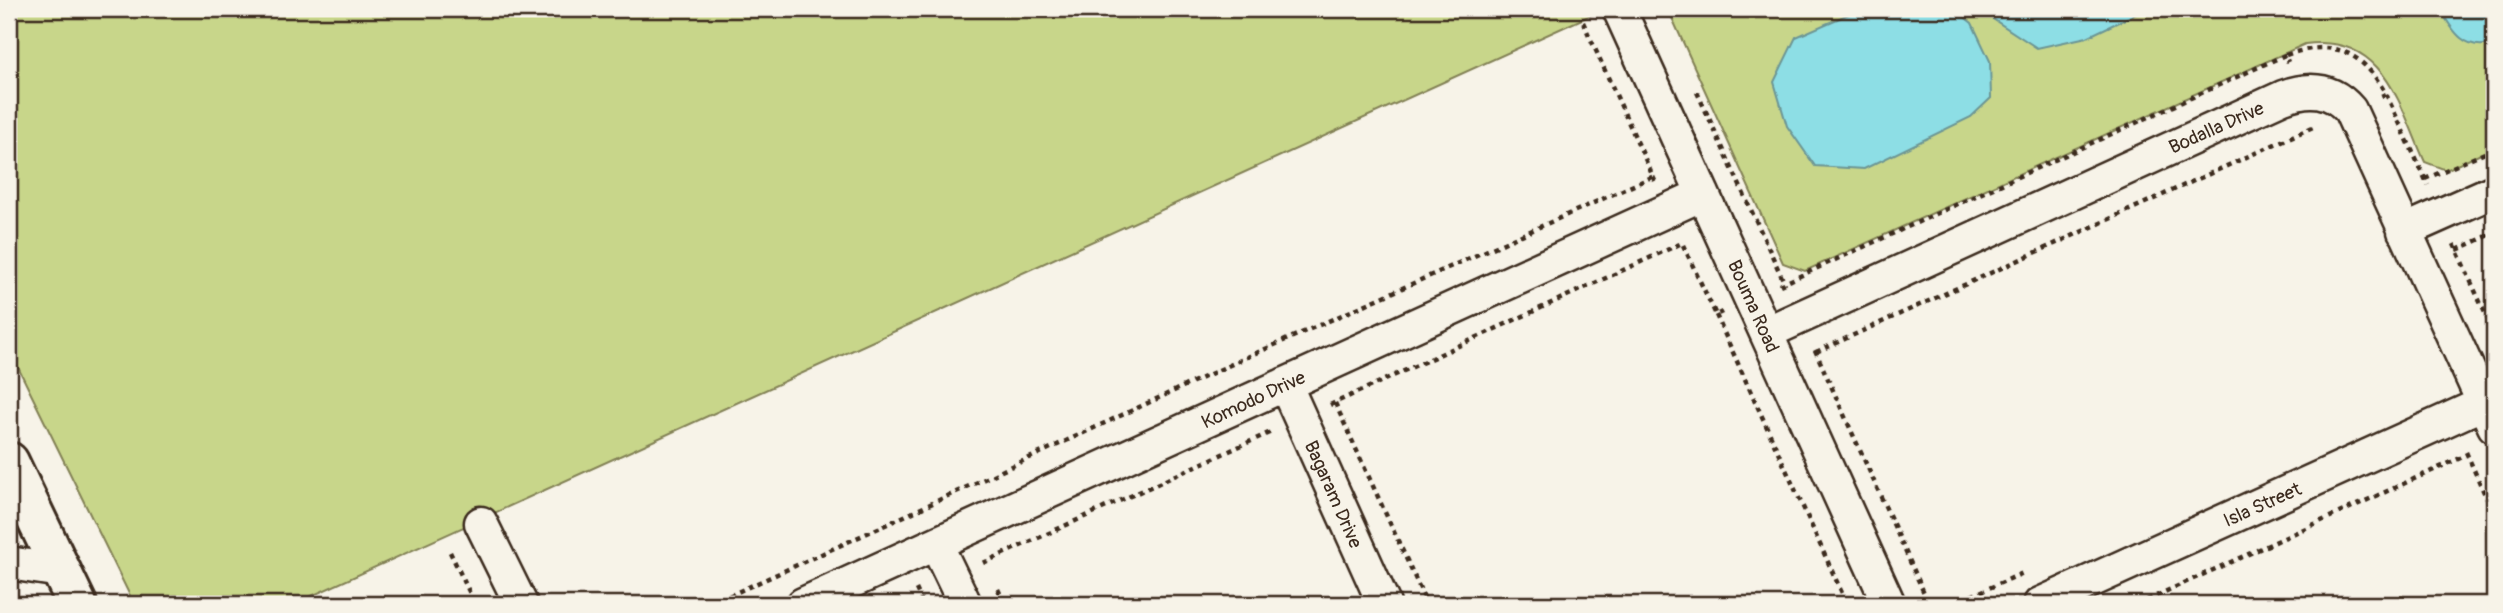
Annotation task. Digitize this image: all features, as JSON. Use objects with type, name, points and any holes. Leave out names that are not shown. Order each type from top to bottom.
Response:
[{"type":"street","name":"Bouma Road","points":[[1619,9],[1889,604]]},
{"type":"street","points":[[2300,90],[2328,92],[2340,99],[2350,110],[2489,414]]},
{"type":"street","name":"Bodalla Drive","points":[[1766,333],[2300,90]]},
{"type":"street","points":[[2404,231],[2494,191]]},
{"type":"street","name":"Komodo Drive","points":[[803,604],[1703,194]]},
{"type":"street","name":"Bagaram Drive","points":[[1285,384],[1384,604]]},
{"type":"street","name":"Isla Street","points":[[2040,604],[2489,414]]},
{"type":"street","points":[[9,462],[69,587]]},
{"type":"street","points":[[481,523],[521,604]]},
{"type":"street","points":[[936,544],[965,604]]},
{"type":"street","points":[[9,563],[69,587]]},
{"type":"path","points":[[1716,315],[1750,297],[2285,55],[2322,137]]},
{"type":"path","points":[[883,526],[1234,363],[1721,145]]},
{"type":"path","points":[[2425,179],[2494,149]]},
{"type":"path","points":[[2457,250],[2494,233]]},
{"type":"path","points":[[1683,245],[1847,604]]},
{"type":"path","points":[[1335,403],[1427,604]]},
{"type":"path","points":[[2138,604],[2467,455]]},
{"type":"path","points":[[450,552],[475,604]]},
{"type":"path","points":[[1953,604],[2030,570]]},
{"type":"green space","points":[[9,9],[1604,9],[294,604],[134,604],[9,349]]},
{"type":"green space","points":[[1668,9],[2494,9],[2494,148],[2446,170],[2425,162],[2396,96],[2371,61],[2353,50],[2332,44],[2305,44],[1805,271],[1783,263]]},
{"type":"water","points":[[1860,9],[1954,9],[1972,23],[1990,61],[1991,98],[1971,117],[1864,169],[1815,166],[1787,126],[1774,82],[1796,37]]},
{"type":"water","points":[[1989,9],[2146,9],[2087,37],[2037,48],[1993,19]]},
{"type":"water","points":[[2440,9],[2494,9],[2494,43],[2475,45],[2461,38]]}]
